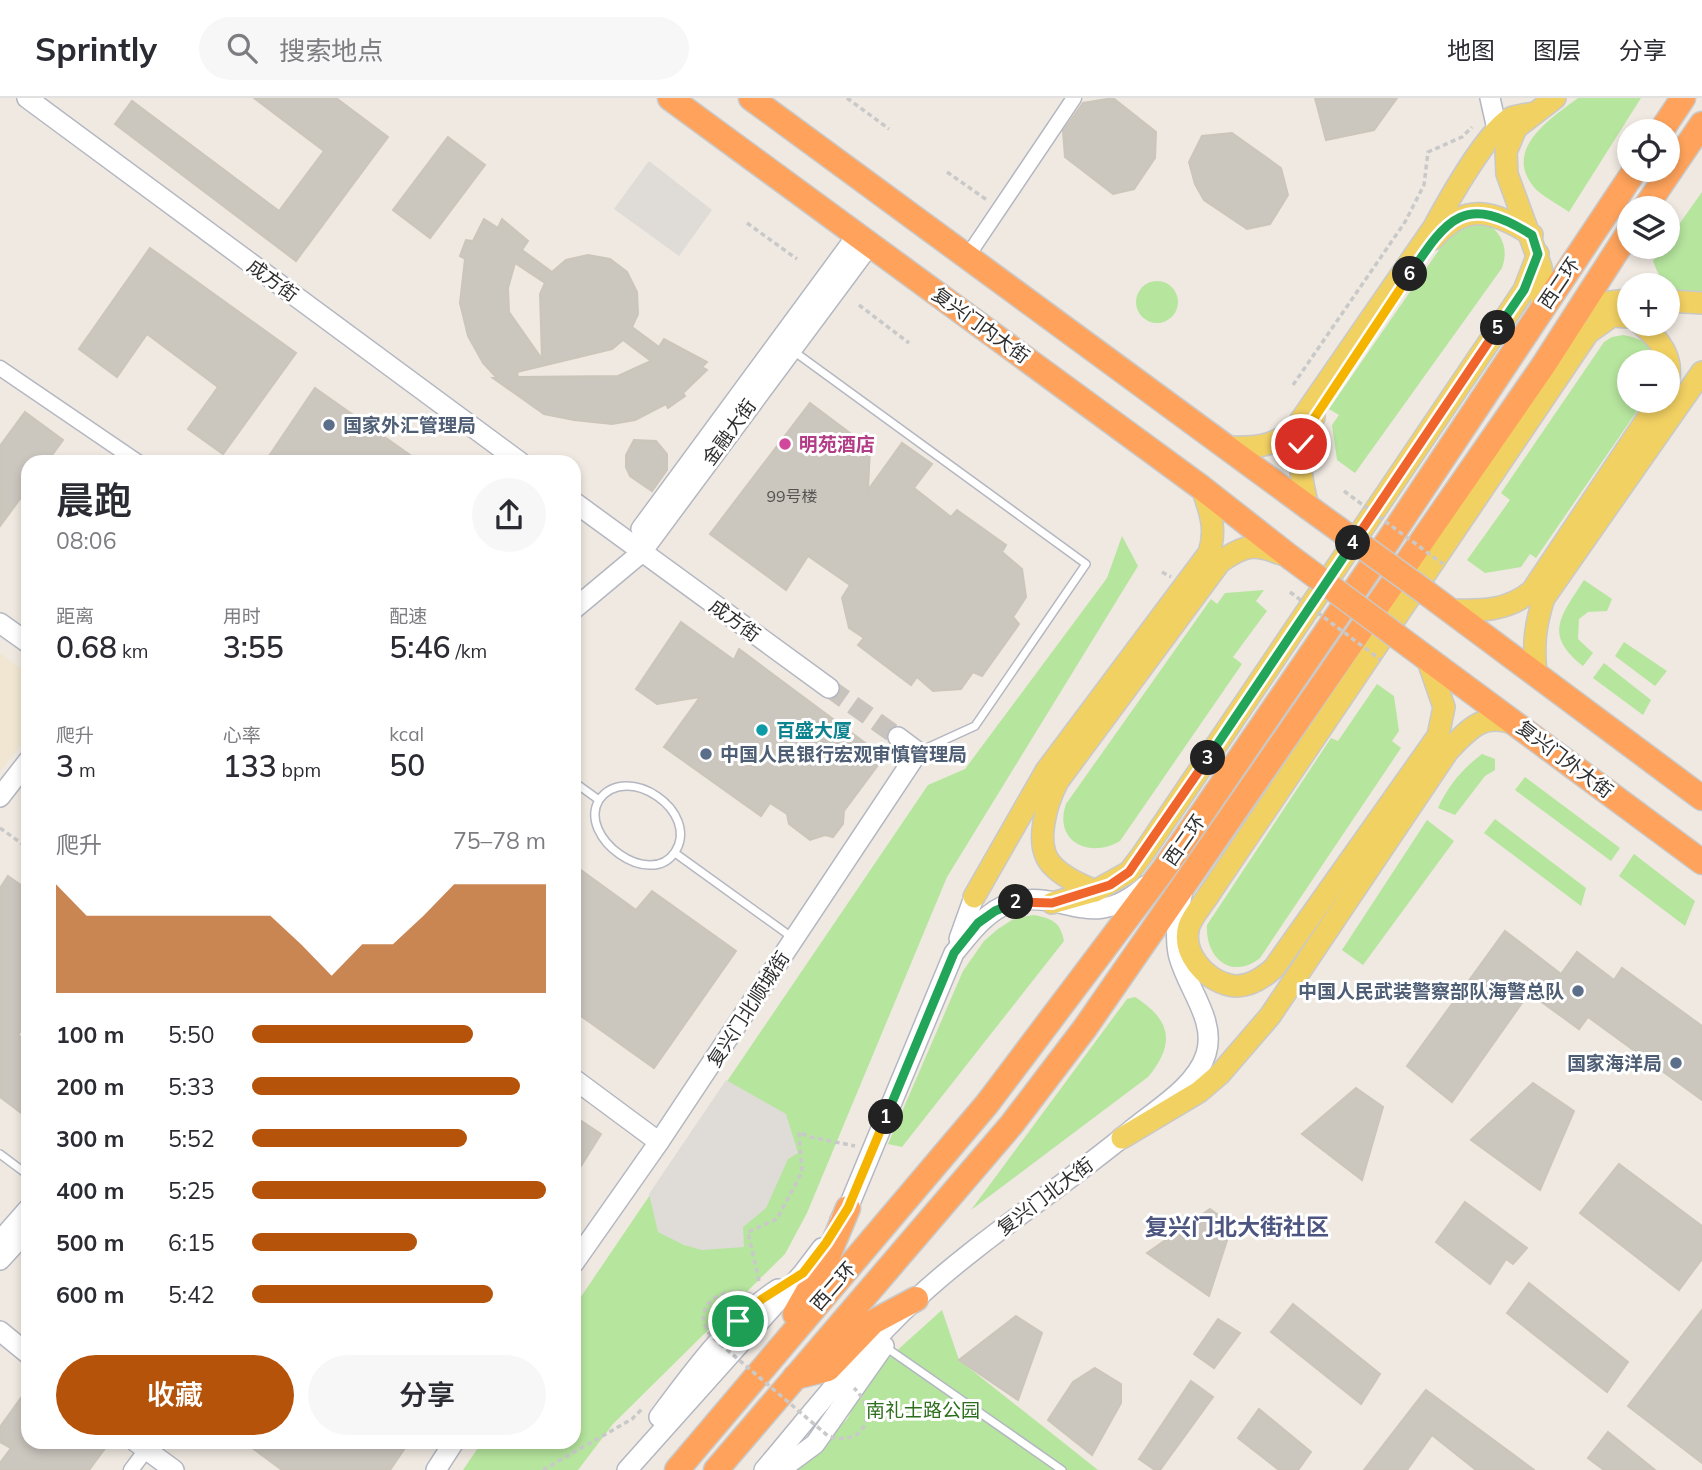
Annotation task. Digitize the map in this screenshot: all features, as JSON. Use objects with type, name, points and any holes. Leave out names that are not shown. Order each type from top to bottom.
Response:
[{"type":"highway","name":"复兴门内大街","points":[[670,98],[1202,488],[1398,637]]},
{"type":"highway","points":[[751,98],[1451,610],[1702,798]]},
{"type":"highway","points":[[1669,119],[1683,98]]},
{"type":"highway","points":[[1653,196],[1702,124]]},
{"type":"highway","name":"西二环","points":[[716,1470],[1012,1124],[1085,1028],[1174,876],[1376,560],[1627,182]]},
{"type":"highway","name":"西二环","points":[[677,1470],[988,1104],[1174,876],[1542,366],[1617,250]]},
{"type":"highway","name":"复兴门外大街","points":[[1398,637],[1702,862]]},
{"type":"highway","points":[[767,1363],[828,1256],[848,1208]]},
{"type":"highway","points":[[795,1377],[828,1369],[873,1322],[916,1299]]},
{"type":"main road","points":[[1542,309],[1543,282],[1535,245],[1507,174],[1506,152],[1516,128],[1555,98]]},
{"type":"main road","points":[[1227,447],[1257,449],[1278,442],[1294,430],[1434,227],[1493,112],[1512,117],[1535,113]]},
{"type":"main road","points":[[1308,506],[1299,468],[1303,435],[1445,225],[1462,216],[1483,213],[1509,221],[1535,245]]},
{"type":"main road","points":[[1052,903],[1095,891],[1129,872],[1142,855],[1524,290],[1535,245]]},
{"type":"main road","points":[[1542,366],[1602,305],[1617,302]]},
{"type":"main road","points":[[1680,302],[1702,303]]},
{"type":"main road","points":[[1185,975],[1189,926],[1210,893],[1588,333],[1612,316],[1617,316]]},
{"type":"main road","points":[[1654,336],[1664,350]]},
{"type":"main road","points":[[1536,673],[1533,644],[1535,623],[1544,598],[1702,372]]},
{"type":"main road","points":[[1451,610],[1484,611],[1507,606],[1532,591],[1651,413]]},
{"type":"main road","points":[[974,897],[1046,771],[1209,553],[1214,538],[1212,517],[1202,488]]},
{"type":"main road","points":[[1095,891],[1070,879],[1050,863],[1043,838],[1044,820],[1048,800],[1058,781],[1220,562],[1237,550],[1260,546],[1290,557]]},
{"type":"main road","points":[[1188,935],[1189,947],[1199,968],[1230,985],[1255,981],[1274,968],[1438,736],[1444,707],[1427,658]]},
{"type":"main road","points":[[1122,1138],[1199,1092],[1248,1043],[1270,1016],[1448,751],[1472,729],[1487,720],[1499,718],[1519,725]]},
{"type":"street","name":"成方街","points":[[27,98],[511,455]]},
{"type":"street","points":[[967,257],[1074,98]]},
{"type":"street","name":"金融大街","points":[[581,602],[636,548],[790,349],[864,239]]},
{"type":"street","points":[[581,586],[636,548],[864,239]]},
{"type":"street","points":[[0,368],[128,455]]},
{"type":"street","name":"成方街","points":[[581,507],[829,688]]},
{"type":"street","points":[[0,623],[21,638]]},
{"type":"street","points":[[898,737],[918,752]]},
{"type":"street","name":"复兴门北顺城街","points":[[581,1253],[660,1142],[918,752]]},
{"type":"street","points":[[0,797],[21,770]]},
{"type":"street","points":[[954,953],[978,923],[1012,903],[1052,903],[1092,910],[1108,909],[1174,876]]},
{"type":"street","name":"复兴门北大街","points":[[764,1470],[874,1340],[916,1299],[958,1262],[1122,1138],[1196,1076],[1206,1055],[1206,1022],[1185,975],[1176,939],[1174,876]]},
{"type":"street","points":[[627,1470],[803,1273],[848,1208],[954,953],[974,897]]},
{"type":"street","points":[[581,1084],[660,1142]]},
{"type":"street","points":[[0,1241],[21,1217]]},
{"type":"street","points":[[0,1260],[21,1237]]},
{"type":"street","points":[[621,1470],[710,1350],[762,1299],[803,1273]]},
{"type":"street","points":[[780,1470],[815,1444],[833,1422],[916,1299]]},
{"type":"street","points":[[0,1331],[21,1348]]},
{"type":"street","points":[[131,1470],[140,1449]]},
{"type":"street","points":[[145,1449],[174,1470]]},
{"type":"street","points":[[436,1470],[450,1449]]},
{"type":"lane","points":[[790,349],[1086,564],[975,726],[918,752]]},
{"type":"lane","points":[[621,785],[643,790],[658,798],[671,809],[679,824],[681,838],[675,853],[663,863],[644,864],[614,850],[596,823],[599,800],[610,788],[621,785]]},
{"type":"lane","points":[[581,787],[599,800]]},
{"type":"lane","points":[[675,853],[794,939]]},
{"type":"lane","points":[[0,1154],[21,1170]]},
{"type":"lane","points":[[884,1346],[1062,1470]]},
{"type":"path","points":[[847,98],[889,129]]},
{"type":"path","points":[[1293,385],[1405,222],[1424,185],[1428,152],[1462,137],[1493,112]]},
{"type":"path","points":[[947,172],[988,201],[980,210]]},
{"type":"path","points":[[747,223],[797,259]]},
{"type":"path","points":[[859,304],[909,343]]},
{"type":"path","points":[[1344,491],[1443,564]]},
{"type":"path","points":[[1162,572],[1172,578]]},
{"type":"path","points":[[1290,592],[1381,660]]},
{"type":"path","points":[[0,828],[21,843]]},
{"type":"path","points":[[742,1304],[760,1285],[748,1232],[777,1219],[802,1172],[799,1132],[810,1137],[855,1146],[860,1135]]},
{"type":"path","points":[[751,1294],[732,1290],[713,1298],[704,1317],[705,1329],[711,1336],[828,1436],[836,1439],[853,1437],[860,1432],[867,1419],[869,1410],[864,1397],[854,1388]]},
{"type":"path","points":[[705,1342],[715,1333]]},
{"type":"path","points":[[581,1448],[632,1419],[651,1400]]},
{"type":"path","points":[[543,1470],[580,1449]]},
{"type":"shaded area","points":[[649,161],[712,210],[679,256],[614,209]]},
{"type":"shaded area","points":[[0,653],[21,669],[21,745],[0,771]]},
{"type":"shaded area","points":[[726,1080],[786,1114],[798,1153],[788,1159],[766,1208],[743,1227],[744,1247],[702,1250],[684,1245],[658,1232],[649,1194]]},
{"type":"green space","points":[[1578,98],[1641,98],[1628,119],[1617,119],[1617,136],[1569,212],[1545,197],[1533,186],[1525,172],[1527,146],[1556,114]]},
{"type":"green space","points":[[1702,192],[1702,296],[1680,292],[1680,273],[1658,273],[1653,261],[1680,259],[1680,223]]},
{"type":"green space","points":[[1486,222],[1503,242],[1505,254],[1502,268],[1355,473],[1337,460],[1332,425],[1339,415],[1329,409],[1452,231],[1461,223]]},
{"type":"green space","points":[[1157,281],[1172,287],[1178,302],[1172,317],[1157,323],[1142,317],[1136,302],[1142,287]]},
{"type":"green space","points":[[1612,337],[1635,338],[1652,350],[1617,350],[1617,413],[1636,413],[1536,558],[1530,554],[1521,567],[1485,573],[1467,560],[1510,500],[1501,493],[1604,342]]},
{"type":"green space","points":[[1122,536],[1138,566],[947,877],[807,1213],[785,1254],[613,1424],[578,1470],[463,1470],[477,1449],[581,1449],[581,1297],[928,785],[965,769],[1107,578]]},
{"type":"green space","points":[[1584,580],[1612,599],[1607,611],[1588,612],[1579,619],[1578,639],[1593,653],[1583,666],[1563,644],[1560,624]]},
{"type":"green space","points":[[1264,590],[1256,601],[1267,611],[1233,657],[1242,664],[1120,841],[1097,848],[1077,844],[1069,837],[1065,828],[1063,817],[1066,804],[1211,599],[1217,604],[1225,593]]},
{"type":"green space","points":[[1624,642],[1667,671],[1655,686],[1615,656]]},
{"type":"green space","points":[[1604,663],[1651,700],[1643,715],[1593,678]]},
{"type":"green space","points":[[1377,684],[1394,696],[1399,731],[1392,741],[1401,748],[1260,958],[1239,967],[1222,962],[1210,947],[1207,925],[1331,738],[1338,741]]},
{"type":"green space","points":[[1482,754],[1495,759],[1495,770],[1485,776],[1455,815],[1438,808],[1456,778]]},
{"type":"green space","points":[[1525,777],[1620,848],[1611,861],[1515,790]]},
{"type":"green space","points":[[1495,819],[1586,888],[1581,906],[1484,833]]},
{"type":"green space","points":[[1427,820],[1454,841],[1363,965],[1342,950]]},
{"type":"green space","points":[[1634,854],[1695,901],[1685,926],[1619,876]]},
{"type":"green space","points":[[1034,915],[1055,922],[1064,941],[902,1147],[888,1144],[963,971],[984,941],[998,929],[1015,918]]},
{"type":"green space","points":[[1135,997],[1156,1014],[1166,1033],[1163,1053],[1148,1077],[971,1210],[1127,999]]},
{"type":"green space","name":"南礼士路公园","points":[[942,1310],[959,1360],[1098,1470],[790,1470],[811,1456],[848,1418],[861,1389],[883,1363]]},
{"type":"building","points":[[254,98],[336,98],[388,137],[296,261],[115,124],[132,101],[279,211],[324,151]]},
{"type":"building","points":[[1113,98],[1156,132],[1155,158],[1134,189],[1113,194],[1065,157],[1063,131],[1083,103]]},
{"type":"building","points":[[1315,98],[1397,98],[1374,130],[1326,140]]},
{"type":"building","points":[[1232,133],[1281,168],[1288,195],[1270,224],[1247,229],[1204,200],[1195,184],[1189,162],[1202,136]]},
{"type":"building","points":[[448,137],[485,165],[430,238],[393,210]]},
{"type":"building","points":[[484,219],[498,228],[502,219],[528,241],[522,250],[552,272],[566,260],[588,255],[610,259],[627,272],[637,292],[638,314],[632,327],[659,347],[664,339],[707,362],[702,367],[707,370],[683,393],[685,396],[668,408],[666,404],[635,420],[612,424],[544,414],[493,378],[497,378],[483,363],[468,336],[460,303],[465,259],[460,256],[466,240],[473,241]],"holes":[[[515,263],[545,283],[540,294],[542,359],[509,312],[508,288]],[[623,340],[651,361],[618,376],[518,377],[517,372],[612,349]]]},
{"type":"building","points":[[150,248],[296,353],[223,454],[188,429],[218,387],[147,334],[117,377],[79,349]]},
{"type":"building","name":"国家外汇管理局","points":[[315,388],[410,455],[270,455]]},
{"type":"building","points":[[810,403],[870,448],[868,490],[902,443],[932,464],[914,488],[951,517],[957,510],[1006,545],[1002,552],[1022,569],[1026,597],[1013,617],[1019,624],[982,676],[973,672],[961,689],[933,691],[917,677],[911,685],[858,645],[864,638],[849,628],[842,598],[850,585],[808,556],[786,590],[710,534]]},
{"type":"building","points":[[25,412],[63,440],[52,455],[21,455],[21,498],[0,526],[0,446]]},
{"type":"building","points":[[634,440],[656,441],[667,454],[667,470],[652,491],[630,476],[626,467],[626,455]]},
{"type":"building","name":"百盛大厦","points":[[681,622],[734,660],[739,649],[884,757],[844,811],[843,824],[833,837],[825,835],[810,840],[789,824],[787,814],[770,803],[761,816],[664,747],[700,697],[657,704],[636,689]]},
{"type":"building","points":[[581,870],[636,910],[652,891],[736,951],[654,1068],[581,1016]]},
{"type":"building","points":[[8,876],[21,885],[21,1031],[18,1035],[21,1037],[21,1113],[0,1097],[0,888]]},
{"type":"building","points":[[1505,931],[1561,974],[1577,952],[1614,980],[1622,968],[1702,1026],[1702,1100],[1588,1017],[1579,1029],[1529,993],[1452,1102],[1407,1066]]},
{"type":"building","points":[[1533,1083],[1574,1111],[1540,1190],[1471,1140]]},
{"type":"building","points":[[1356,1088],[1383,1107],[1362,1180],[1302,1134]]},
{"type":"building","points":[[581,1121],[601,1134],[581,1166]]},
{"type":"building","points":[[1619,1164],[1702,1226],[1702,1259],[1679,1290],[1580,1213]]},
{"type":"building","points":[[1465,1202],[1527,1248],[1513,1264],[1506,1259],[1490,1284],[1436,1242]]},
{"type":"building","points":[[1210,1209],[1232,1225],[1209,1296],[1147,1253]]},
{"type":"building","points":[[1529,1283],[1628,1362],[1607,1392],[1507,1313]]},
{"type":"building","points":[[1293,1304],[1380,1374],[1361,1404],[1271,1332]]},
{"type":"building","points":[[1702,1310],[1702,1463],[1628,1406]]},
{"type":"building","points":[[1016,1316],[1042,1333],[1018,1400],[959,1360]]},
{"type":"building","points":[[1218,1319],[1240,1333],[1214,1368],[1194,1354]]},
{"type":"building","points":[[1095,1368],[1121,1384],[1121,1403],[1092,1455],[1048,1420],[1073,1382]]},
{"type":"building","points":[[1191,1381],[1213,1397],[1160,1470],[1155,1470],[1139,1459]]},
{"type":"building","points":[[1426,1390],[1534,1470],[1476,1470],[1432,1435],[1407,1470],[1364,1470]]},
{"type":"building","points":[[21,1398],[21,1449],[105,1449],[89,1470],[0,1470],[0,1463],[11,1448],[0,1442],[0,1427]]},
{"type":"building","points":[[1259,1409],[1311,1452],[1298,1470],[1279,1470],[1238,1438]]},
{"type":"building","points":[[1608,1432],[1655,1470],[1604,1470],[1588,1458]]},
{"type":"building","points":[[254,1449],[404,1449],[390,1470],[282,1470]]},
{"type":"tunnel","points":[[829,688],[898,737]]},
{"type":"place","name":"国家外汇管理局","points":[[329,425]]},
{"type":"place","name":"明苑酒店","points":[[785,444]]},
{"type":"place","name":"百盛大厦","points":[[762,730]]},
{"type":"place","name":"中国人民银行宏观审慎管理局","points":[[706,754]]},
{"type":"place","name":"中国人民武装警察部队海警总队","points":[[1578,991]]},
{"type":"place","name":"国家海洋局","points":[[1676,1063]]},
{"type":"district","name":"复兴门北大街社区","points":[[1237,1227]]},
{"type":"route","points":[[738,1321],[762,1299],[803,1273],[848,1208],[954,953],[978,923],[1012,903],[1052,903],[1110,885],[1129,872],[1142,855],[1524,290],[1538,254],[1532,235],[1496,215],[1483,213],[1462,216],[1445,225],[1312,420],[1301,444]]}]
